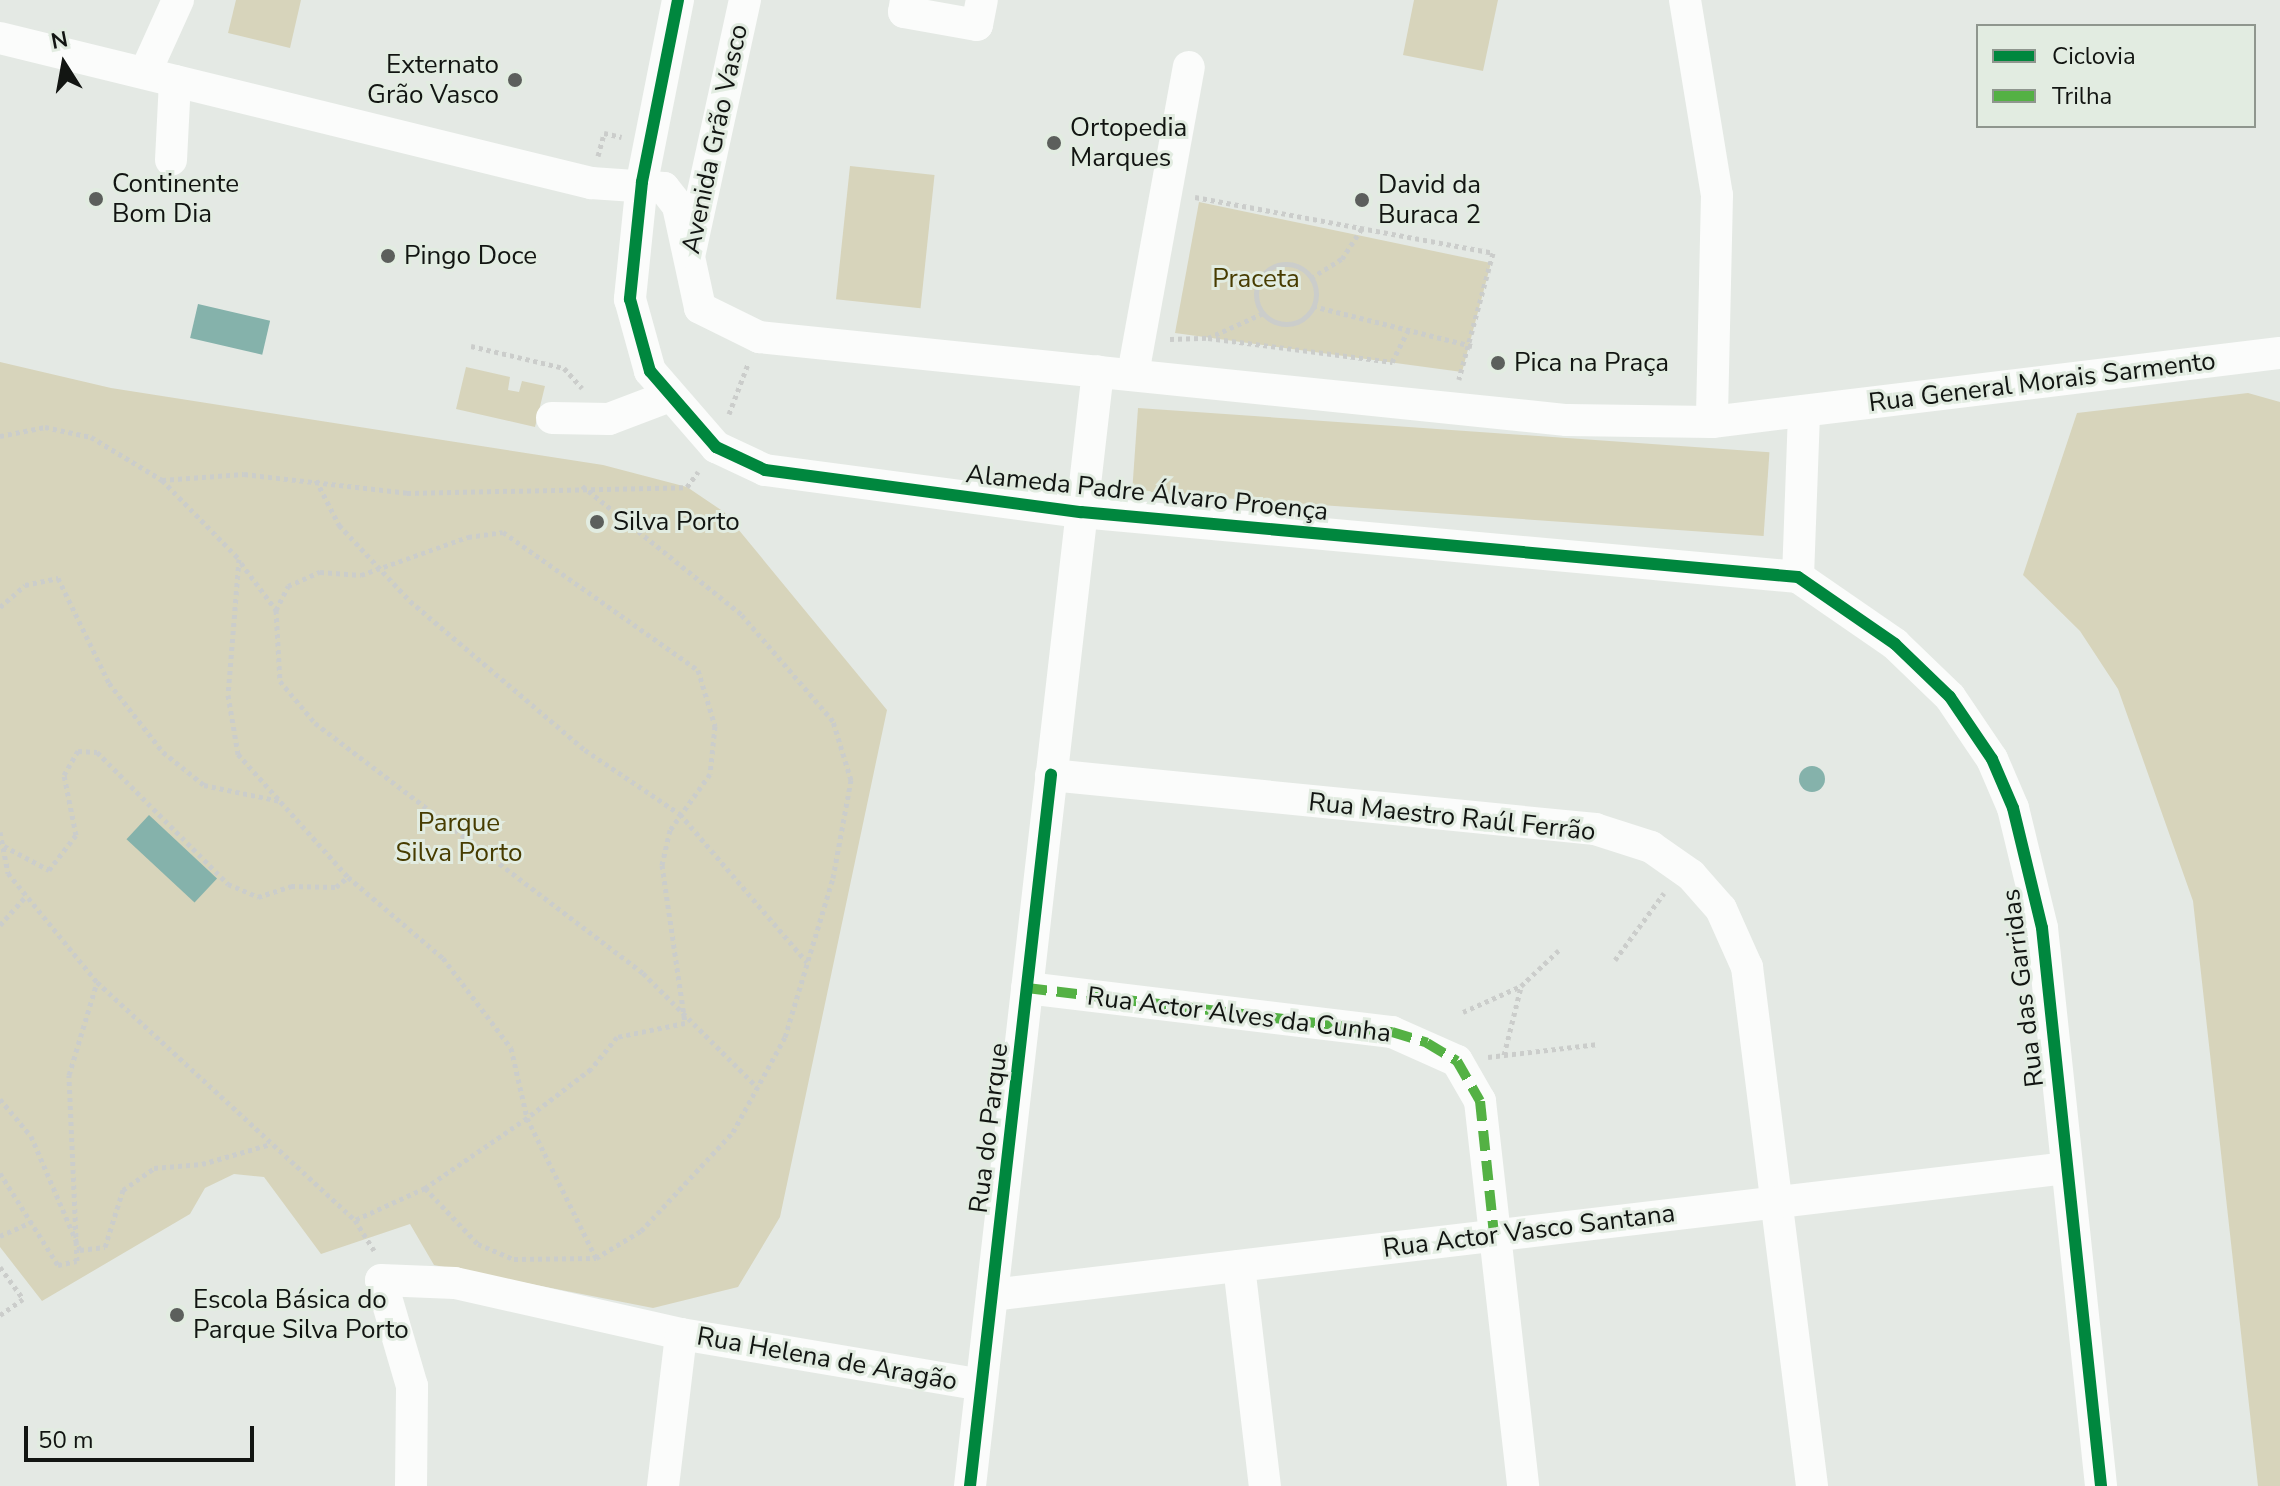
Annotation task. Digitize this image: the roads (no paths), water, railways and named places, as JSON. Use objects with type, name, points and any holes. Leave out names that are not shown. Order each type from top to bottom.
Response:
[{"type":"street","points":[[171,160],[160,77],[178,0]]},
{"type":"street","points":[[0,38],[591,183],[642,182],[678,0]]},
{"type":"street","name":"Avenida Grão Vasco","points":[[687,267],[745,0]]},
{"type":"street","points":[[906,0],[904,12],[977,25],[982,0]]},
{"type":"street","points":[[1685,0],[1717,195],[1712,422]]},
{"type":"street","points":[[1133,374],[1189,67]]},
{"type":"street","name":"Alameda Padre Álvaro Proença","points":[[642,182],[630,256],[636,333],[667,397],[716,447],[765,470],[1081,512],[1798,577]]},
{"type":"street","name":"Avenida Grão Vasco","points":[[642,182],[664,188],[678,206],[687,267]]},
{"type":"street","points":[[687,267],[700,308],[759,337],[1567,420],[1712,422],[1804,411],[1798,577]]},
{"type":"street","name":"Rua General Morais Sarmento","points":[[1804,411],[2280,353]]},
{"type":"street","name":"Rua do Parque","points":[[970,1486],[1098,371]]},
{"type":"street","points":[[552,418],[609,419],[667,397]]},
{"type":"street","name":"Rua das Garridas","points":[[1798,577],[1917,665],[1950,697],[1992,759],[2027,854],[2042,928],[2101,1486]]},
{"type":"street","name":"Rua Maestro Raúl Ferrão","points":[[1051,775],[1595,829],[1651,847],[1682,868],[1721,909],[1747,967],[1779,1202],[1812,1486]]},
{"type":"street","name":"Rua Actor Alves da Cunha","points":[[1027,988],[1392,1032],[1457,1061],[1480,1101],[1494,1235]]},
{"type":"street","name":"Rua Actor Vasco Santana","points":[[992,1295],[2066,1168]]},
{"type":"street","points":[[1494,1235],[1523,1486]]},
{"type":"street","points":[[1239,1266],[1265,1486]]},
{"type":"street","points":[[411,1486],[412,1386],[381,1280],[455,1283],[681,1334]]},
{"type":"street","name":"Rua Helena de Aragão","points":[[663,1486],[681,1334],[981,1385]]},
{"type":"water","points":[[198,304],[270,321],[262,355],[190,338]]},
{"type":"water","points":[[1812,766],[1821,770],[1825,779],[1821,788],[1812,792],[1803,788],[1799,779],[1803,770]]},
{"type":"water","points":[[149,815],[217,878],[195,903],[126,839]]},
{"type":"place","name":"Externato Grão Vasco","points":[[515,80]]},
{"type":"place","name":"Ortopedia Marques","points":[[1054,143]]},
{"type":"place","name":"Continente Bom Dia","points":[[96,199]]},
{"type":"place","name":"David da Buraca 2","points":[[1362,200]]},
{"type":"place","name":"Pingo Doce","points":[[388,256]]},
{"type":"place","name":"Pica na Praça","points":[[1498,363]]},
{"type":"place","name":"Silva Porto","points":[[597,522]]},
{"type":"place","name":"Escola Básica do Parque Silva Porto","points":[[177,1315]]},
{"type":"park label","name":"Praceta","points":[[1256,279]]},
{"type":"park label","name":"Parque Silva Porto","points":[[459,838]]}]
